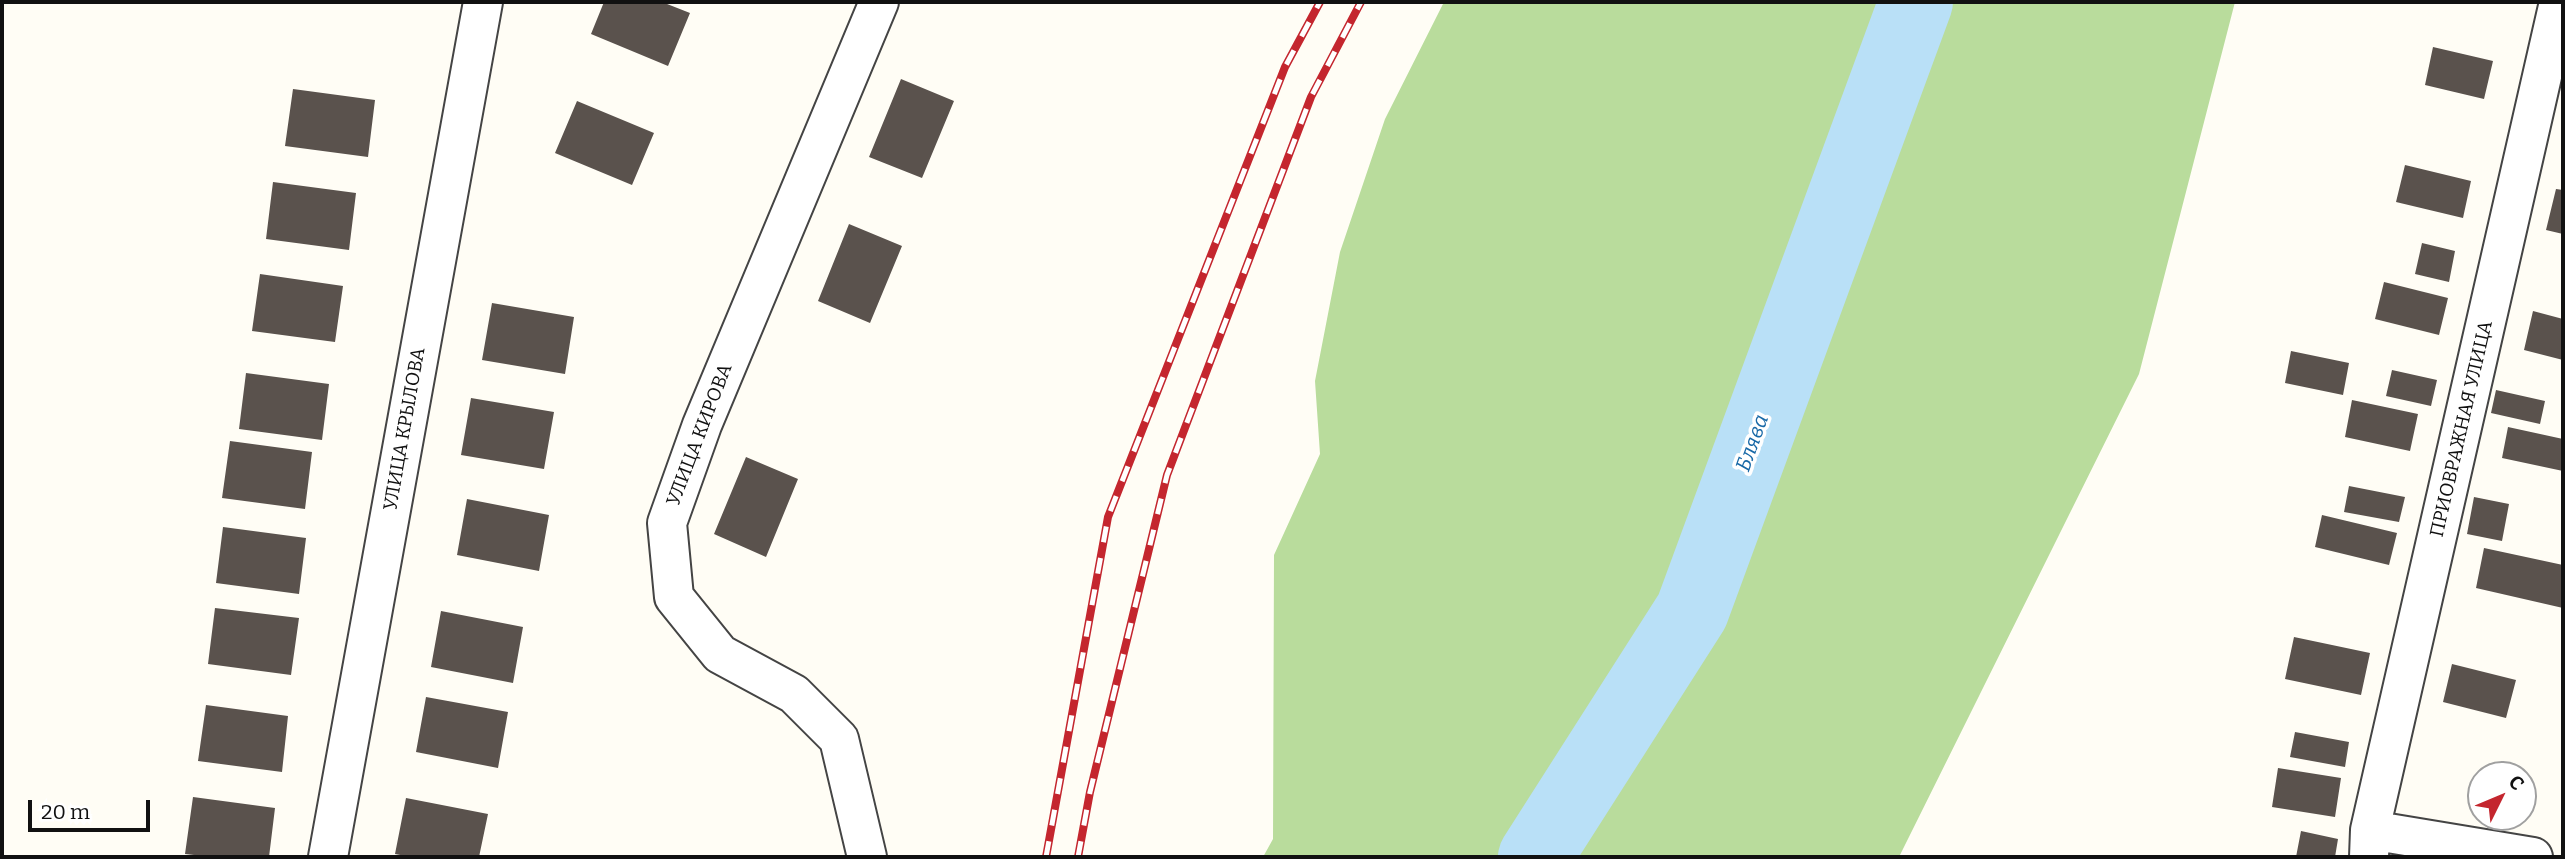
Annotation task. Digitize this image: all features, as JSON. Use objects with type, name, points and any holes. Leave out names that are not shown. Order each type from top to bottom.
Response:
[{"type":"street","name":"УЛИЦА КРЫЛОВА","points":[[328,857],[483,2]]},
{"type":"street","name":"УЛИЦА КИРОВА","points":[[867,857],[839,739],[794,694],[720,654],[674,597],[667,523],[702,425],[879,2]]},
{"type":"street","name":"ПРИОВРАЖНАЯ УЛИЦА","points":[[2369,844],[2559,2]]},
{"type":"street","points":[[2369,844],[2533,857]]},
{"type":"green space","points":[[1444,2],[2235,2],[2139,374],[1899,857],[1263,857],[1273,839],[1274,555],[1320,454],[1315,381],[1340,252],[1385,119]]},
{"type":"building","points":[[604,2],[662,2],[690,13],[668,66],[591,34]]},
{"type":"building","points":[[2433,47],[2493,61],[2484,99],[2425,85]]},
{"type":"building","points":[[901,79],[954,101],[922,178],[869,157]]},
{"type":"building","points":[[293,89],[375,100],[368,157],[285,146]]},
{"type":"building","points":[[577,101],[654,133],[632,185],[555,153]]},
{"type":"building","points":[[2405,165],[2471,181],[2463,218],[2396,202]]},
{"type":"building","points":[[273,182],[356,193],[349,250],[266,239]]},
{"type":"building","points":[[2556,189],[2563,190],[2563,234],[2546,230]]},
{"type":"building","points":[[849,224],[902,246],[870,323],[818,301]]},
{"type":"building","points":[[2422,243],[2455,251],[2449,282],[2415,274]]},
{"type":"building","points":[[260,274],[343,286],[335,342],[252,331]]},
{"type":"building","points":[[2384,282],[2448,298],[2439,335],[2375,319]]},
{"type":"building","points":[[492,303],[574,317],[565,374],[482,360]]},
{"type":"building","points":[[2533,311],[2563,319],[2563,360],[2524,350]]},
{"type":"building","points":[[2291,351],[2349,363],[2343,395],[2285,383]]},
{"type":"building","points":[[2392,370],[2437,380],[2431,406],[2386,396]]},
{"type":"building","points":[[246,373],[329,384],[322,440],[239,429]]},
{"type":"building","points":[[2496,390],[2545,401],[2540,424],[2491,413]]},
{"type":"building","points":[[471,398],[554,412],[544,469],[461,455]]},
{"type":"building","points":[[2352,400],[2418,414],[2410,451],[2345,437]]},
{"type":"building","points":[[2508,427],[2563,439],[2563,471],[2502,458]]},
{"type":"building","points":[[230,441],[312,452],[305,509],[222,498]]},
{"type":"building","points":[[746,457],[798,479],[766,557],[714,534]]},
{"type":"building","points":[[2349,486],[2405,497],[2399,522],[2344,512]]},
{"type":"building","points":[[2474,497],[2509,504],[2502,541],[2467,534]]},
{"type":"building","points":[[467,499],[549,515],[539,571],[457,555]]},
{"type":"building","points":[[2322,515],[2397,533],[2389,565],[2315,547]]},
{"type":"building","points":[[223,527],[306,538],[299,594],[216,583]]},
{"type":"building","points":[[2484,548],[2563,565],[2563,608],[2476,588]]},
{"type":"building","points":[[215,608],[299,618],[291,675],[208,664]]},
{"type":"building","points":[[441,611],[523,627],[513,683],[431,667]]},
{"type":"building","points":[[2294,637],[2370,653],[2361,695],[2285,679]]},
{"type":"building","points":[[2452,664],[2516,680],[2506,718],[2443,702]]},
{"type":"building","points":[[426,697],[508,712],[498,768],[416,752]]},
{"type":"building","points":[[206,705],[288,716],[282,772],[198,761]]},
{"type":"building","points":[[2295,732],[2349,742],[2345,767],[2290,757]]},
{"type":"building","points":[[2278,768],[2341,778],[2335,817],[2272,807]]},
{"type":"building","points":[[193,797],[275,808],[269,857],[185,854]]},
{"type":"building","points":[[406,798],[488,814],[479,857],[411,857],[395,854]]},
{"type":"building","points":[[2301,831],[2338,839],[2335,857],[2296,857]]},
{"type":"waterway","name":"Блява","points":[[1535,857],[1692,611],[1916,2]]},
{"type":"railway","points":[[1046,857],[1108,517],[1285,67],[1320,2]]},
{"type":"railway","points":[[1078,857],[1090,792],[1167,475],[1311,97],[1361,2]]}]
